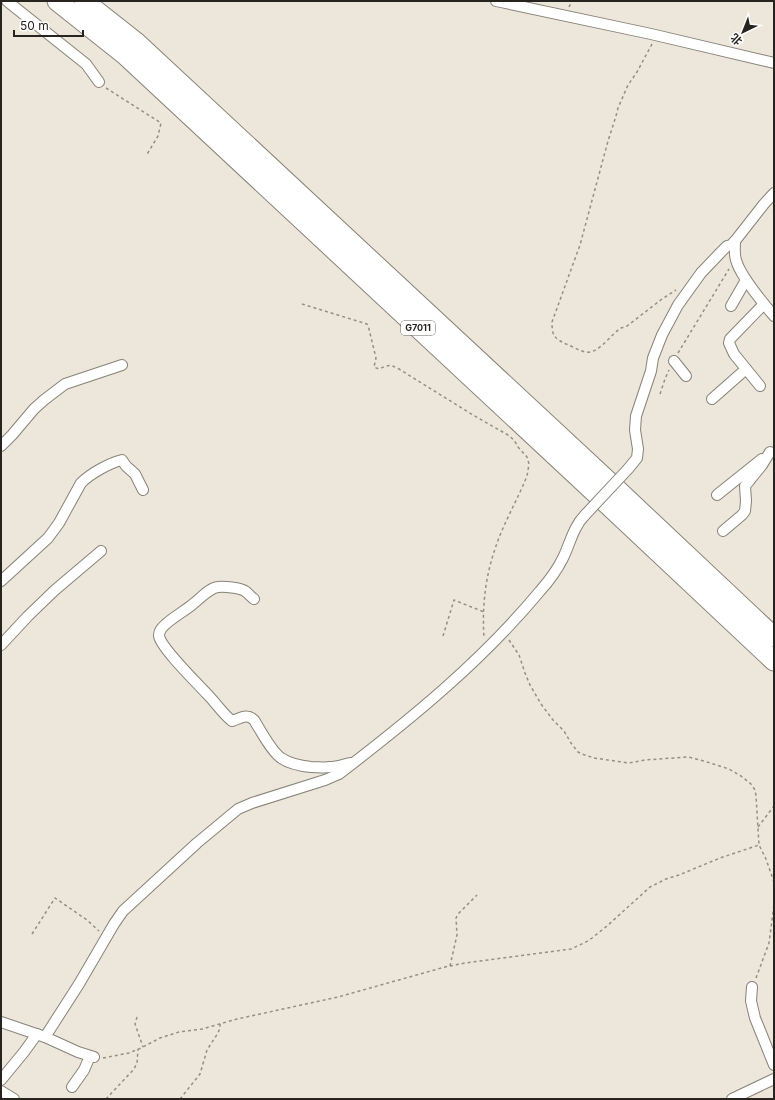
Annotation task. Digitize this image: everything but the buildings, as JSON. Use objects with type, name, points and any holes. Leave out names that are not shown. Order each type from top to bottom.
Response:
[{"type":"highway","name":"G7011","points":[[57,1],[125,55],[576,474],[774,661]]},
{"type":"highway","name":"G7011","points":[[84,1],[136,42],[774,637]]},
{"type":"street","points":[[7,1],[86,64],[99,82]]},
{"type":"street","points":[[496,1],[656,35],[774,63]]},
{"type":"street","points":[[1,1080],[24,1052],[41,1035],[79,984],[118,918],[197,843],[234,812],[248,804],[325,780],[339,774],[451,684],[485,651],[540,592],[566,553],[576,527],[584,515],[637,458],[638,449],[635,430],[636,416],[653,358],[662,335],[678,305],[713,260],[727,246],[731,246],[774,193]]},
{"type":"street","points":[[735,241],[735,259],[737,265],[746,280],[774,316]]},
{"type":"street","points":[[731,306],[746,280]]},
{"type":"street","points":[[760,386],[734,354],[729,343],[730,339],[764,304]]},
{"type":"street","points":[[674,361],[686,376]]},
{"type":"street","points":[[1,446],[34,409],[65,384],[122,365]]},
{"type":"street","points":[[712,399],[746,369]]},
{"type":"street","points":[[717,495],[772,451]]},
{"type":"street","points":[[724,531],[742,516],[746,506],[745,486],[772,451]]},
{"type":"street","points":[[1,581],[48,538],[59,523],[80,483],[97,471],[122,460],[135,474],[143,490]]},
{"type":"street","points":[[1,645],[55,590],[101,551]]},
{"type":"street","points":[[254,599],[239,589],[220,586],[216,587],[164,626],[160,631],[159,637],[180,666],[227,717],[232,721],[242,716],[251,717],[254,720],[273,750],[280,758],[305,766],[320,768],[329,768],[354,763]]},
{"type":"street","points":[[752,987],[751,1001],[755,1018],[774,1065]]},
{"type":"street","points":[[1,1022],[41,1035],[92,1057],[72,1087]]},
{"type":"street","points":[[732,1099],[774,1078]]},
{"type":"street","points":[[1,1091],[14,1099]]},
{"type":"path","points":[[656,35],[648,52],[628,84],[618,108],[580,245],[552,322],[552,332],[554,337],[561,341],[584,352],[590,352],[601,346],[620,328],[627,326],[662,299],[686,285],[691,287]]},
{"type":"path","points":[[99,82],[161,122],[158,136],[146,156]]},
{"type":"path","points":[[660,394],[665,379],[674,361],[735,259]]},
{"type":"path","points":[[302,304],[367,324],[376,358],[374,368],[379,369],[390,365],[394,366],[472,415],[508,435],[514,440],[527,457],[529,464],[527,476],[495,549],[488,574],[485,592],[483,625],[485,651]]},
{"type":"path","points":[[442,636],[454,600],[484,612]]},
{"type":"path","points":[[504,631],[519,655],[524,673],[538,699],[553,720],[564,731],[578,752],[594,758],[628,763],[646,760],[688,758],[704,761],[729,769],[747,780],[755,790],[759,845],[766,859],[774,882]]},
{"type":"path","points":[[758,827],[774,806]]},
{"type":"path","points":[[92,1057],[104,1058],[118,1056],[143,1047],[160,1038],[179,1032],[202,1029],[338,997],[450,966],[571,949],[592,938],[650,887],[666,879],[720,858],[759,845]]},
{"type":"path","points":[[450,966],[457,935],[456,918],[458,914],[477,895]]},
{"type":"path","points":[[32,934],[55,898],[87,920],[106,938]]},
{"type":"path","points":[[752,987],[769,943],[774,905]]},
{"type":"path","points":[[137,1017],[135,1024],[143,1047]]},
{"type":"path","points":[[180,1099],[200,1074],[207,1050],[218,1034],[220,1024]]},
{"type":"path","points":[[106,1099],[138,1063],[138,1049]]}]
